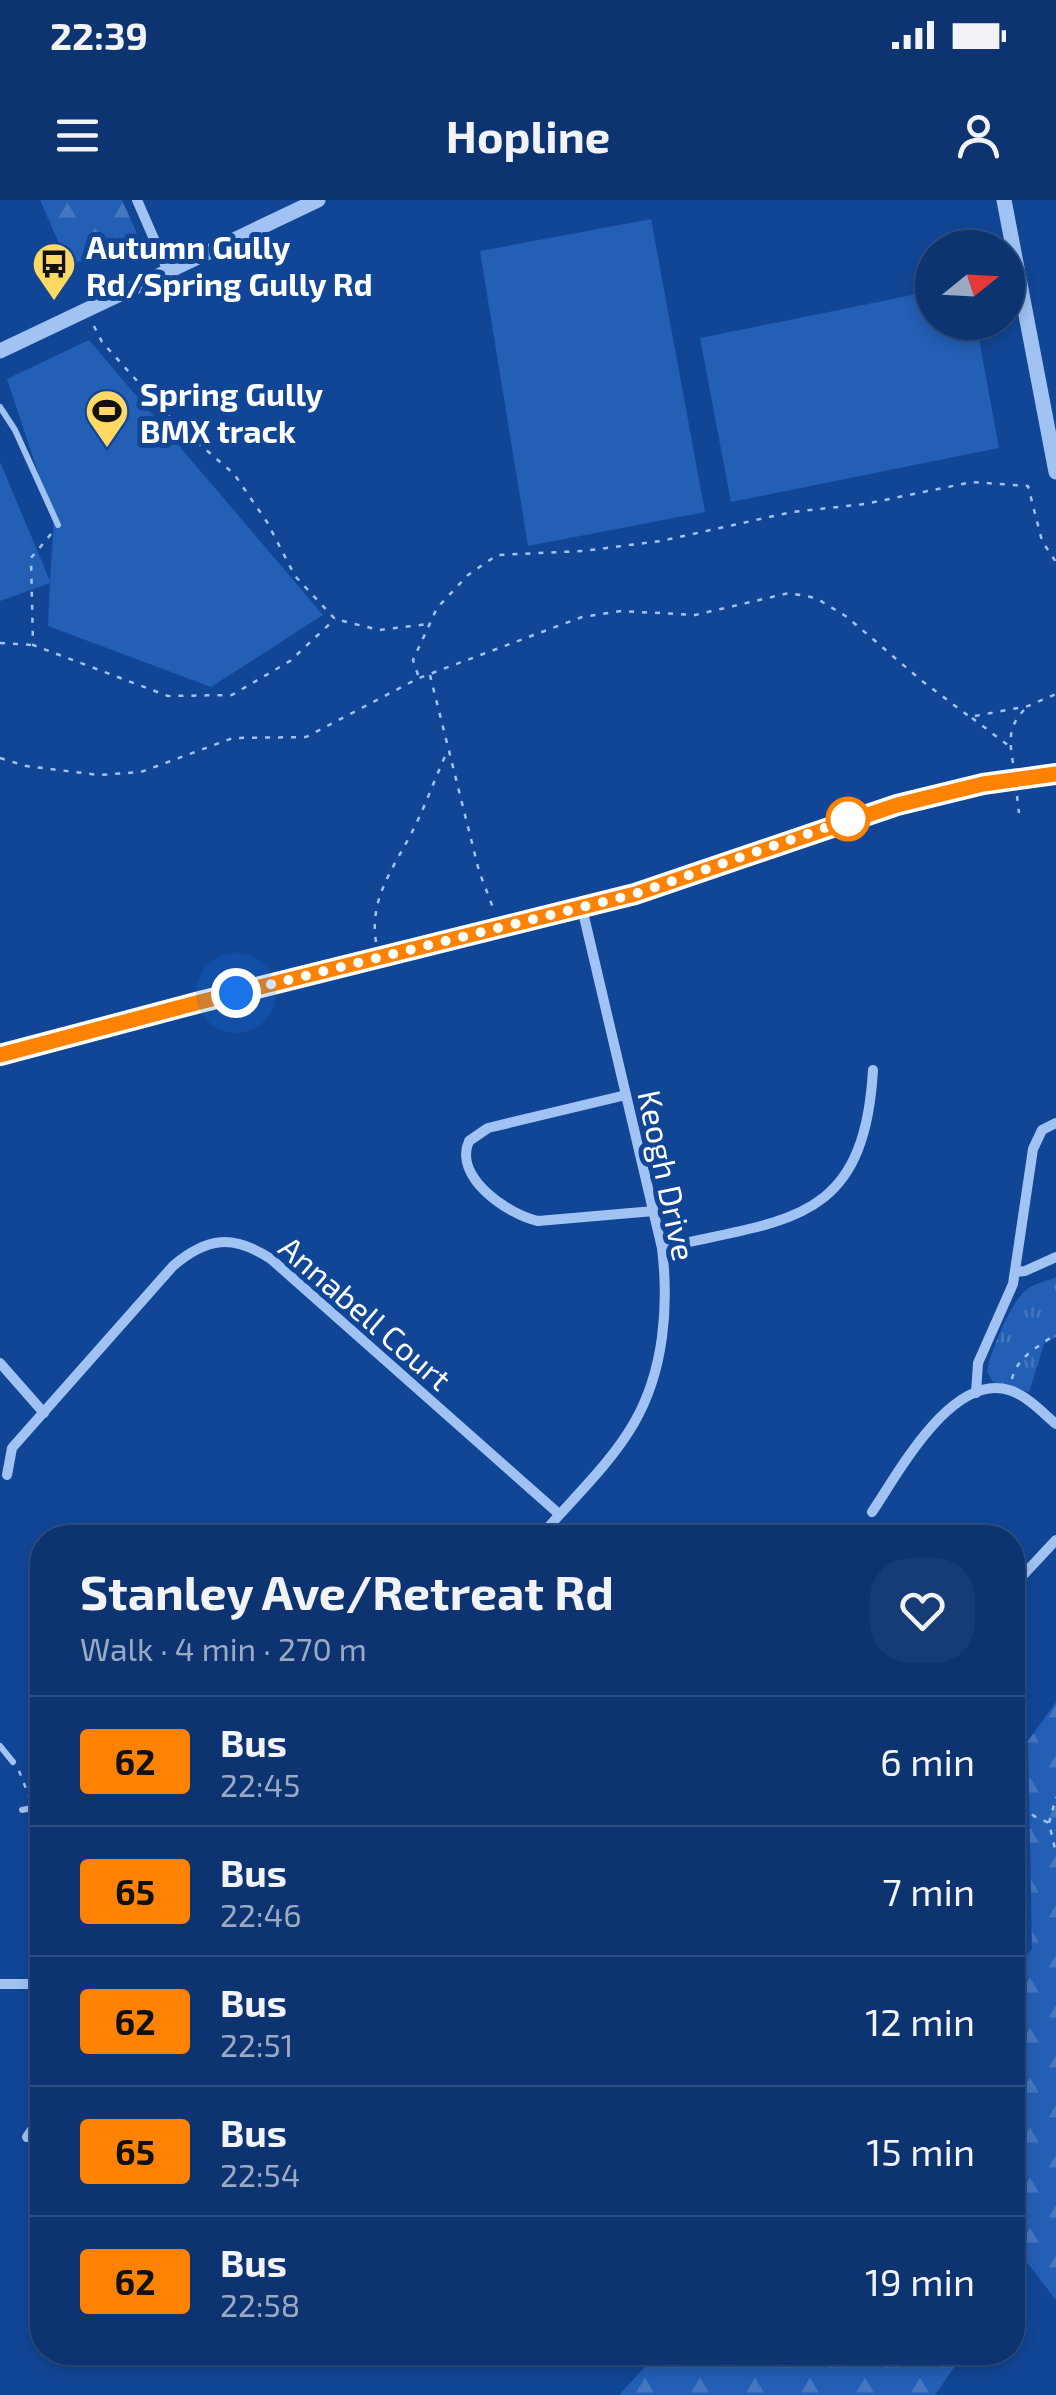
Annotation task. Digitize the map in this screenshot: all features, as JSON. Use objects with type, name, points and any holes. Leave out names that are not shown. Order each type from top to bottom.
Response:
[{"type":"street","points":[[137,200],[168,271]]},
{"type":"street","points":[[0,351],[318,200]]},
{"type":"street","points":[[1004,200],[1056,472]]},
{"type":"street","points":[[0,1056],[200,1002],[582,908],[694,876],[862,815],[954,790],[1056,774]]},
{"type":"street","name":"Keogh Drive","points":[[549,1525],[615,1450],[646,1399],[662,1336],[665,1286],[654,1211],[582,908]]},
{"type":"street","points":[[662,1248],[776,1222],[819,1204],[846,1172],[859,1145],[867,1120],[873,1070]]},
{"type":"street","points":[[626,1095],[488,1128],[469,1141],[466,1160],[476,1180],[523,1218],[654,1211]]},
{"type":"street","points":[[976,1393],[978,1362],[1009,1296],[1015,1272],[1033,1148],[1042,1130],[1056,1124]]},
{"type":"street","name":"Annabell Court","points":[[12,1448],[173,1266],[211,1244],[240,1243],[270,1259],[559,1514]]},
{"type":"street","points":[[1015,1272],[1026,1272],[1056,1257]]},
{"type":"street","points":[[0,1363],[44,1413]]},
{"type":"street","points":[[872,1512],[936,1420],[976,1393],[1010,1390],[1056,1424]]},
{"type":"street","points":[[0,1441],[12,1448],[8,1475]]},
{"type":"street","points":[[1025,1573],[1056,1540]]},
{"type":"street","points":[[0,1984],[30,1984]]},
{"type":"street","points":[[27,2137],[30,2133]]},
{"type":"lane","points":[[0,407],[15,430],[58,525]]},
{"type":"lane","points":[[0,1746],[13,1762]]},
{"type":"lane","points":[[22,1810],[30,1809]]},
{"type":"path","points":[[86,310],[102,342],[175,423],[234,474],[267,522],[296,576],[335,619],[379,630],[429,624]]},
{"type":"path","points":[[420,678],[413,660],[437,608],[468,575],[498,555],[583,551],[661,540],[792,512],[865,504],[972,482],[1028,486],[1042,542],[1056,562]]},
{"type":"path","points":[[33,645],[31,558],[58,525]]},
{"type":"path","points":[[0,758],[26,766],[98,775],[141,772],[232,738],[306,737],[420,678],[582,617],[622,611],[695,614],[789,593],[816,598],[847,617],[922,681],[1010,747]]},
{"type":"path","points":[[0,644],[33,645],[168,696],[232,696],[290,661],[335,619]]},
{"type":"path","points":[[430,674],[479,871],[500,928]]},
{"type":"path","points":[[970,717],[1028,706],[1056,694]]},
{"type":"path","points":[[1016,778],[1010,747],[1014,720],[1028,706]]},
{"type":"path","points":[[378,959],[373,925],[382,883],[413,830],[448,750]]},
{"type":"path","points":[[1010,1390],[1015,1367],[1022,1358],[1056,1334]]},
{"type":"path","points":[[13,1762],[30,1798]]},
{"type":"path","points":[[1056,1797],[1050,1823],[1056,1852]]},
{"type":"path","points":[[1025,1809],[1050,1823]]},
{"type":"green space","points":[[40,200],[122,200],[137,234],[69,266]]},
{"type":"green space","points":[[651,219],[705,512],[528,546],[480,251]]},
{"type":"green space","points":[[915,294],[915,340],[979,340],[999,448],[731,502],[700,338]]},
{"type":"green space","name":"Spring Gully BMX track","points":[[89,340],[323,615],[211,687],[48,626],[50,583],[0,601],[0,462],[50,581],[54,520],[7,379]]},
{"type":"green space","points":[[1056,1277],[1056,1337],[1044,1344],[1029,1392],[993,1382],[987,1371],[989,1362],[1014,1305],[1029,1288]]},
{"type":"green space","points":[[1056,1702],[1056,2300],[1025,2260],[1025,1957],[1032,1949],[1028,1741]]},
{"type":"green space","points":[[646,2365],[956,2365],[935,2395],[619,2395]]},
{"type":"bus line","name":"62","points":[[0,1055],[635,894],[897,805],[983,784],[1056,774]]},
{"type":"place","name":"Autumn Gully Rd/Spring Gully Rd","points":[[54,302]]},
{"type":"place","name":"Spring Gully BMX track","points":[[107,449]]},
{"type":"route","points":[[236,993],[635,894],[862,815],[848,819]]}]
